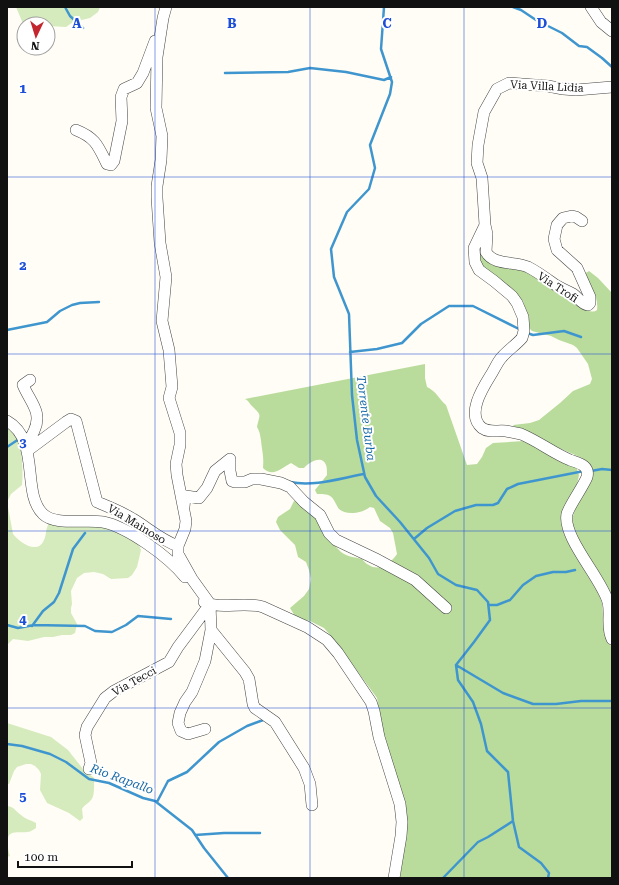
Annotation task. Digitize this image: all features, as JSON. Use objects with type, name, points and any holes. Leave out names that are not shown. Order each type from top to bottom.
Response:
[{"type":"street","points":[[166,7],[157,57],[156,108],[162,136],[157,198],[160,243],[166,277],[162,321],[169,350],[172,387],[169,398],[180,433],[180,445],[176,464],[186,521],[185,529],[178,546],[178,554],[192,579],[210,604],[211,630],[205,661],[192,692],[185,702],[178,723],[180,729],[184,733],[191,734],[205,729]]},
{"type":"street","points":[[591,7],[601,22],[612,31]]},
{"type":"street","points":[[76,130],[88,135],[97,144],[107,164],[111,165],[114,161],[122,121],[121,96],[124,89],[137,83],[143,73],[154,43],[160,35]]},
{"type":"street","name":"Via Villa Lidia","points":[[612,87],[576,90],[509,83],[497,89],[484,112],[478,145],[477,163],[482,178],[485,225],[474,248],[474,258],[476,266],[479,270],[512,296],[517,303],[523,317],[524,331],[522,338],[502,357],[478,395],[475,414],[482,428],[492,431],[506,431],[521,434],[569,460],[581,464],[586,468],[588,473],[587,477],[583,487],[567,513],[566,522],[584,561],[599,583],[608,602],[609,634],[612,638]]},
{"type":"street","name":"Via Trofi","points":[[485,225],[487,234],[486,252],[488,256],[497,261],[519,264],[529,268],[574,294],[583,303],[588,305],[590,303],[590,297],[577,268],[557,250],[554,239],[557,225],[563,218],[572,216],[582,221]]},
{"type":"street","points":[[26,448],[38,421],[36,411],[23,385],[30,380]]},
{"type":"street","name":"Via Mainoso","points":[[26,448],[71,419],[76,421],[97,502],[114,508],[132,518],[162,539],[178,546]]},
{"type":"street","points":[[7,421],[15,427],[26,448],[34,498],[38,507],[46,517],[58,521],[90,520],[104,522],[123,529],[141,540],[179,569],[202,601],[210,604],[255,604],[317,633],[327,640],[338,652],[370,702],[374,711],[379,738],[400,804],[402,822],[401,836],[394,878]]},
{"type":"street","points":[[184,508],[185,497],[199,498],[207,488],[215,472],[230,460],[232,481],[245,482],[252,479],[261,479],[281,483],[290,487],[304,502],[320,515],[329,533],[336,540],[415,580],[446,608]]},
{"type":"street","name":"Via Tecci","points":[[89,769],[91,764],[85,735],[87,727],[105,698],[114,691],[169,662],[178,647],[210,604]]},
{"type":"street","points":[[211,630],[245,672],[255,708],[276,722],[304,768],[310,784],[312,805]]},
{"type":"green space","points":[[16,7],[100,7],[98,12],[90,18],[73,22],[66,27],[56,26],[56,16],[20,16]]},
{"type":"green space","points":[[483,242],[482,252],[550,285],[572,298],[587,310],[597,310],[597,300],[594,291],[584,274],[589,271],[612,293],[612,607],[572,528],[573,516],[589,465],[582,458],[518,430],[513,425],[530,423],[539,420],[573,391],[590,384],[592,379],[588,364],[577,348],[573,345],[551,336],[532,331],[529,328],[523,301],[513,290],[482,267],[478,253],[479,245]]},
{"type":"green space","points":[[425,364],[425,378],[427,387],[446,405],[467,465],[477,464],[486,448],[493,443],[524,441],[558,459],[576,466],[579,475],[577,485],[563,513],[562,526],[579,560],[595,584],[602,603],[605,634],[610,645],[612,646],[612,878],[400,878],[407,828],[383,735],[377,698],[324,628],[310,621],[299,619],[290,608],[304,596],[309,589],[311,579],[306,562],[298,557],[295,545],[280,530],[276,522],[278,517],[290,509],[294,501],[302,504],[314,515],[335,546],[341,552],[349,556],[362,559],[373,567],[377,568],[384,566],[397,554],[393,533],[390,528],[380,521],[374,508],[370,507],[363,511],[350,513],[339,509],[330,496],[326,494],[317,494],[315,490],[327,475],[326,466],[321,460],[315,460],[304,468],[299,468],[291,463],[274,472],[267,471],[263,468],[261,440],[257,427],[259,415],[245,399]]},
{"type":"green space","points":[[7,427],[14,433],[20,446],[22,460],[22,485],[11,494],[7,502]]},
{"type":"green space","points":[[7,502],[13,534],[24,544],[29,546],[38,547],[41,544],[45,538],[47,526],[50,522],[97,522],[138,542],[141,550],[137,567],[128,578],[111,579],[103,574],[94,572],[84,573],[77,578],[71,591],[71,613],[77,624],[75,633],[71,635],[44,637],[28,641],[13,639],[7,645]]},
{"type":"green space","points":[[7,723],[51,737],[68,750],[83,769],[94,778],[93,796],[82,809],[83,818],[80,821],[69,813],[47,803],[40,790],[41,774],[35,766],[26,764],[17,767],[9,784],[7,784]]},
{"type":"green space","points":[[7,806],[12,807],[24,818],[36,823],[36,828],[29,832],[13,833],[9,836],[8,848],[10,856],[7,857]]},
{"type":"waterway","points":[[65,7],[70,16],[83,28]]},
{"type":"waterway","name":"Torrente Burba","points":[[384,7],[381,49],[392,82],[390,94],[370,145],[375,168],[369,189],[347,212],[331,249],[334,277],[349,314],[352,395],[357,440],[365,477],[376,496],[400,522],[429,558],[438,574],[456,585],[477,590],[488,602],[490,620],[456,665],[458,680],[473,702],[481,724],[487,751],[508,772],[513,821],[519,847],[541,863],[549,873],[548,878]]},
{"type":"waterway","points":[[513,7],[562,33],[579,46],[587,47],[612,67]]},
{"type":"waterway","points":[[225,73],[288,72],[310,68],[346,72],[384,80],[391,77]]},
{"type":"waterway","points":[[7,330],[47,322],[60,311],[72,305],[99,302]]},
{"type":"waterway","points":[[350,352],[377,349],[402,343],[421,324],[449,306],[473,306],[521,330]]},
{"type":"waterway","points":[[527,333],[533,335],[564,331],[581,337]]},
{"type":"waterway","points":[[7,447],[19,439]]},
{"type":"waterway","points":[[591,471],[602,469],[612,470]]},
{"type":"waterway","points":[[414,539],[427,528],[455,511],[476,505],[493,505],[498,503],[507,489],[518,484],[584,471]]},
{"type":"waterway","points":[[290,482],[318,483],[364,474]]},
{"type":"waterway","points":[[32,626],[43,611],[54,602],[59,593],[73,549],[85,533]]},
{"type":"waterway","points":[[489,605],[497,605],[510,600],[523,585],[536,576],[553,572],[575,570]]},
{"type":"waterway","points":[[7,625],[18,628],[34,625],[85,626],[95,631],[112,632],[126,625],[138,616],[171,619]]},
{"type":"waterway","points":[[456,665],[503,693],[533,704],[612,701]]},
{"type":"waterway","points":[[157,802],[168,781],[187,772],[219,742],[247,726],[266,719]]},
{"type":"waterway","name":"Rio Rapallo","points":[[7,744],[22,746],[50,754],[66,762],[89,779],[109,783],[143,798],[155,801],[192,830],[228,878]]},
{"type":"waterway","points":[[443,878],[478,842],[513,821]]},
{"type":"waterway","points":[[195,835],[260,833]]}]
